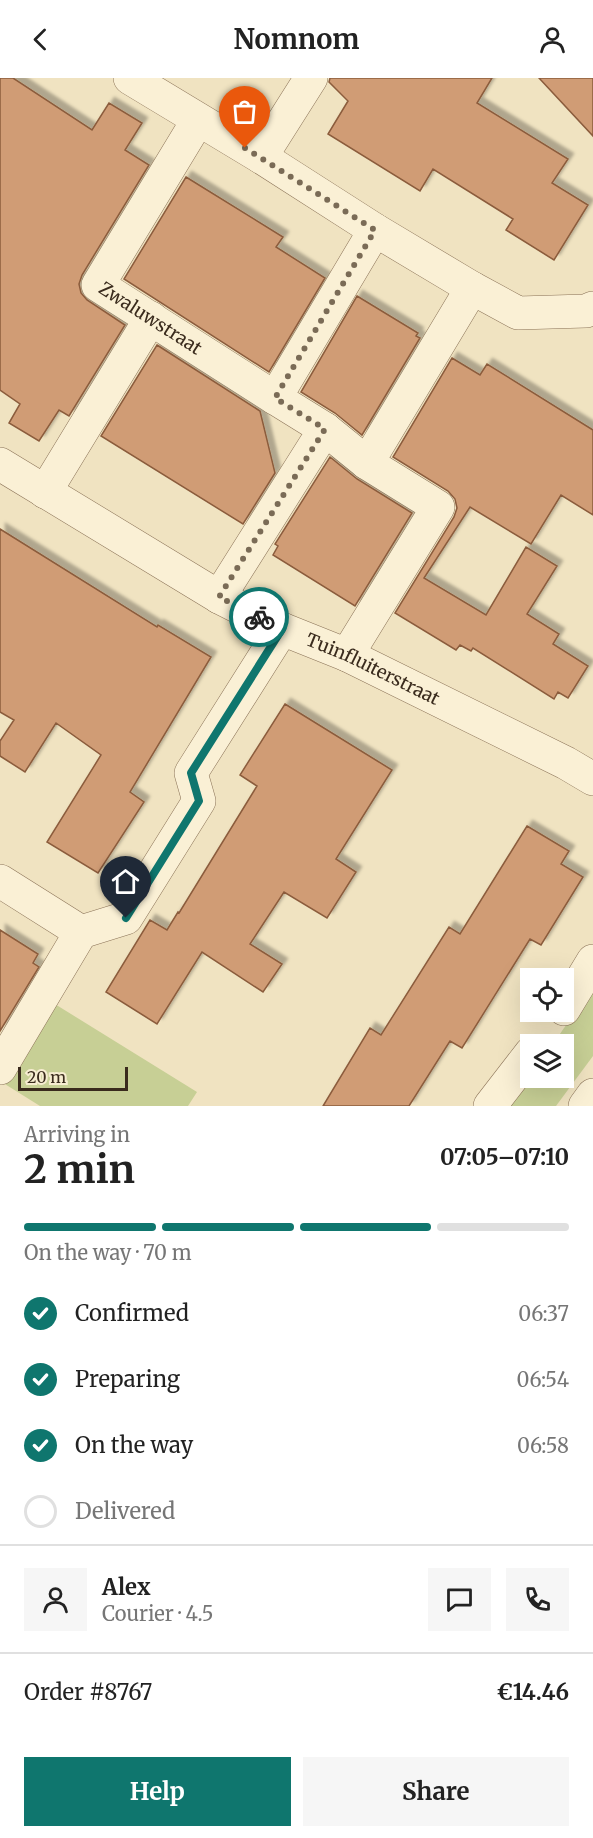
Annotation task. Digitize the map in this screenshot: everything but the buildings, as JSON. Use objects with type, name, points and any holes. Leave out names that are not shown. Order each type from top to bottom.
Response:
[{"type":"street","points":[[130,78],[261,157],[375,230],[518,313],[586,311],[593,308]]},
{"type":"street","points":[[261,157],[311,78]]},
{"type":"street","name":"Zwaluwstraat","points":[[198,120],[98,285],[325,429],[367,463],[438,507],[347,655]]},
{"type":"street","points":[[275,398],[375,230]]},
{"type":"street","points":[[367,463],[472,288]]},
{"type":"street","points":[[45,492],[151,318]]},
{"type":"street","points":[[219,597],[325,429]]},
{"type":"street","name":"Tuinfluiterstraat","points":[[0,464],[219,597],[282,629],[347,655],[567,763],[593,779]]},
{"type":"street","points":[[0,1068],[81,932],[126,918],[199,801],[191,773],[282,629]]},
{"type":"street","points":[[0,881],[81,932]]},
{"type":"street","points":[[574,992],[593,961]]},
{"type":"street","points":[[490,1106],[520,1067]]},
{"type":"street","points":[[585,1106],[593,1095]]},
{"type":"green space","points":[[593,986],[593,1056],[574,1082],[574,1034],[560,1034],[568,1022],[574,1022],[574,1014]]},
{"type":"green space","points":[[50,1001],[197,1092],[188,1106],[40,1106],[0,1081]]},
{"type":"green space","points":[[522,1088],[569,1088],[556,1106],[506,1106]]},
{"type":"way so far","points":[[245,148],[375,230],[275,398],[325,429],[219,597],[259,617]]},
{"type":"route","points":[[126,918],[199,801],[191,773],[282,629],[259,617]]}]
